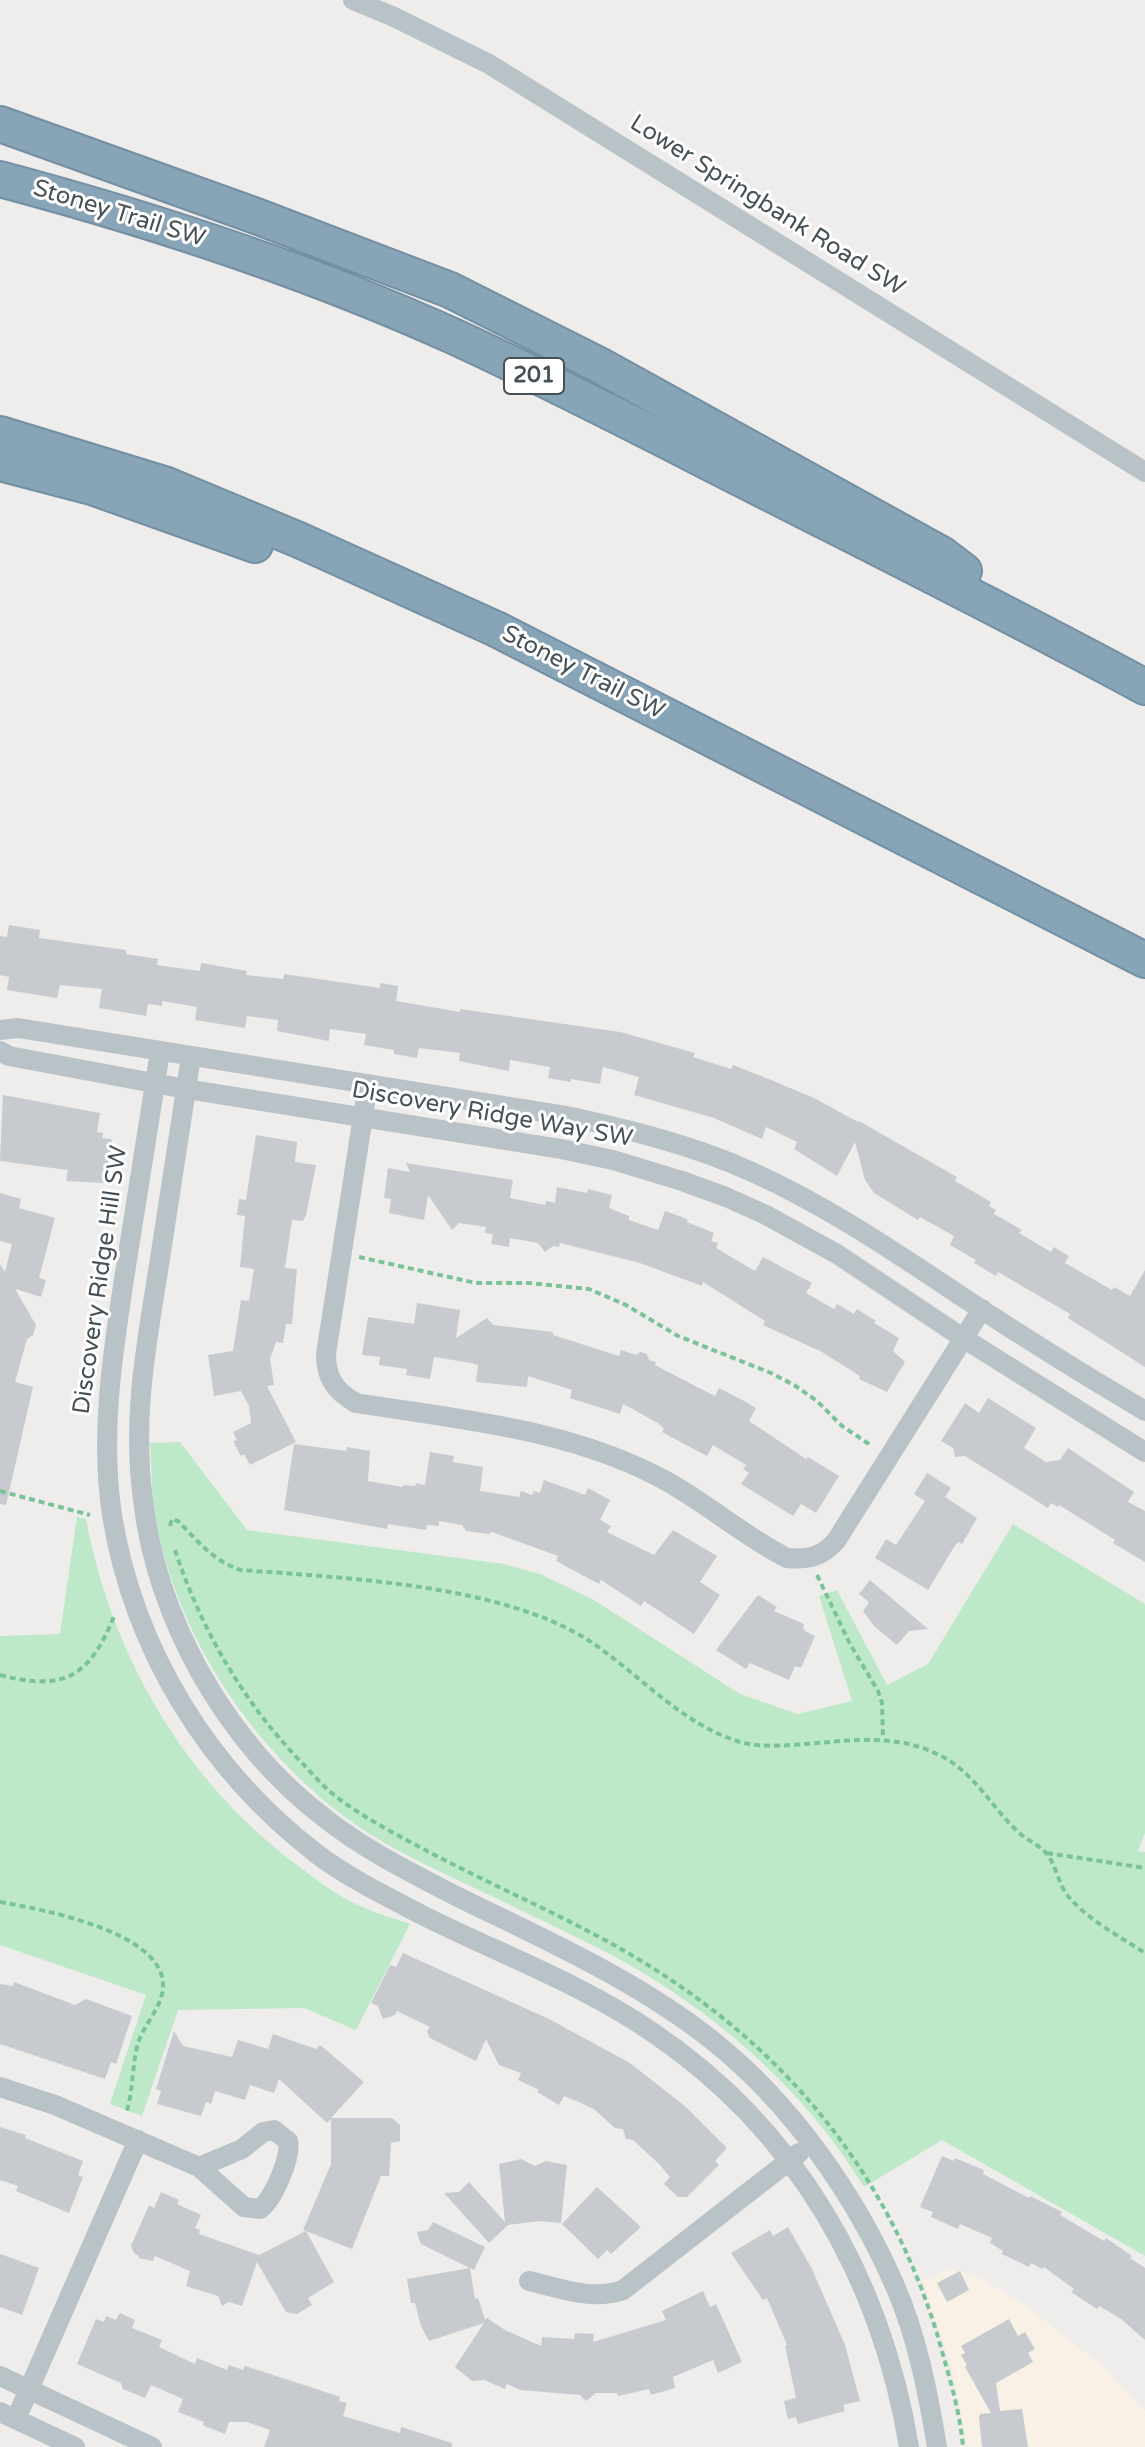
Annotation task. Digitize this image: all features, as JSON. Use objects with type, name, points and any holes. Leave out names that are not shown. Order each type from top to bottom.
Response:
[{"type":"highway","points":[[0,124],[227,205],[450,290],[599,365],[943,555],[1044,632]]},
{"type":"highway","name":"Stoney Trail SW","points":[[0,179],[167,226],[350,293],[453,336],[1044,632],[1145,687]]},
{"type":"highway","name":"Stoney Trail SW","points":[[0,434],[167,485],[299,540],[496,629],[1145,960]]},
{"type":"highway","points":[[0,463],[92,487],[273,551],[430,620],[496,629]]},
{"type":"street","name":"Lower Springbank Road SW","points":[[353,0],[489,64],[1145,472]]},
{"type":"street","name":"Discovery Ridge Way SW","points":[[0,1030],[18,1028],[567,1116],[693,1149],[749,1171],[817,1204],[1145,1411]]},
{"type":"street","name":"Discovery Ridge Way SW","points":[[0,1051],[9,1056],[155,1084],[561,1149],[613,1160],[682,1181],[726,1197],[802,1234],[1145,1452]]},
{"type":"street","name":"Discovery Ridge Hill SW","points":[[160,1052],[109,1381],[106,1452],[112,1516],[126,1578],[137,1612],[166,1678],[205,1740],[234,1777],[320,1856],[355,1879],[423,1915],[620,2011],[653,2032],[738,2101],[789,2160],[828,2217],[851,2258],[869,2299],[895,2379],[909,2447]]},
{"type":"street","points":[[191,1057],[137,1421],[143,1503],[152,1551],[165,1599],[194,1661],[233,1725],[266,1765],[325,1819],[397,1866],[634,1987],[715,2043],[753,2078],[812,2143],[850,2201],[895,2286],[923,2372],[937,2447]]},
{"type":"street","points":[[368,1084],[326,1354],[329,1377],[342,1395],[356,1403],[532,1431],[579,1444],[669,1483],[787,1558],[810,1558],[828,1550],[836,1541],[982,1309]]},
{"type":"street","points":[[682,1181],[693,1149]]},
{"type":"street","points":[[423,1915],[437,1886]]},
{"type":"street","points":[[620,2011],[634,1987]]},
{"type":"street","points":[[0,2087],[55,2105],[199,2167],[240,2204],[255,2210],[268,2203],[290,2147],[280,2132],[269,2131],[242,2149],[199,2167]]},
{"type":"street","points":[[75,2447],[8,2416],[29,2391],[129,2136]]},
{"type":"street","points":[[529,2281],[595,2296],[623,2290],[812,2143]]},
{"type":"street","points":[[869,2299],[895,2286]]},
{"type":"street","points":[[0,2376],[152,2447]]},
{"type":"path","points":[[359,1256],[476,1283],[529,1283],[589,1289],[626,1305],[678,1336],[794,1385],[817,1401],[842,1426],[874,1447]]},
{"type":"path","points":[[0,1491],[90,1515]]},
{"type":"path","points":[[172,1519],[229,1567],[342,1578],[463,1595],[542,1616],[587,1640],[700,1723],[738,1741],[769,1746],[883,1739],[933,1752],[962,1770],[1018,1832],[1047,1853],[1145,1868]]},
{"type":"path","points":[[810,1558],[850,1644],[878,1691],[882,1703],[883,1739]]},
{"type":"path","points":[[0,1675],[39,1684],[60,1681],[87,1663],[99,1650],[115,1614]]},
{"type":"path","points":[[1047,1853],[1066,1894],[1091,1917],[1145,1953]]},
{"type":"path","points":[[0,1902],[88,1921],[139,1948],[160,1971],[163,1990],[137,2044],[129,2136]]},
{"type":"shaded area","points":[[949,2269],[975,2276],[1019,2301],[1100,2364],[1145,2411],[1145,2447],[967,2447],[953,2372],[923,2281]]},
{"type":"green space","points":[[180,1442],[247,1530],[504,1564],[540,1574],[594,1600],[740,1694],[798,1714],[852,1701],[819,1596],[837,1590],[887,1685],[928,1664],[1013,1524],[1145,1604],[1145,1833],[1138,1851],[1145,1852],[1145,2256],[942,2140],[864,2187],[813,2116],[784,2084],[752,2053],[683,1998],[608,1953],[386,1844],[313,1791],[249,1722],[198,1642],[179,1600],[164,1555],[154,1510],[150,1443]]},
{"type":"green space","points":[[77,1517],[86,1519],[114,1619],[135,1667],[159,1712],[220,1795],[257,1832],[327,1887],[364,1908],[410,1924],[356,2030],[304,2008],[178,2010],[142,2116],[110,2104],[146,1995],[0,1945],[0,1636],[60,1634]]},
{"type":"building","points":[[9,925],[40,930],[39,938],[126,950],[126,954],[158,959],[157,965],[200,971],[201,963],[247,971],[246,975],[283,979],[284,974],[380,988],[380,983],[398,986],[396,1001],[620,1032],[695,1053],[693,1057],[731,1069],[733,1065],[814,1098],[957,1177],[955,1181],[991,1202],[989,1206],[996,1210],[994,1214],[1022,1230],[1019,1233],[1051,1252],[1054,1247],[1069,1256],[1065,1263],[1112,1290],[1114,1287],[1130,1296],[1145,1270],[1145,1367],[1068,1318],[1070,1314],[998,1272],[996,1276],[974,1263],[976,1260],[950,1245],[954,1236],[920,1217],[918,1220],[874,1193],[865,1180],[855,1142],[837,1176],[794,1149],[797,1142],[766,1127],[762,1139],[714,1118],[634,1095],[639,1077],[603,1067],[600,1084],[571,1079],[571,1082],[548,1078],[550,1067],[510,1060],[509,1071],[459,1061],[460,1053],[419,1048],[417,1058],[394,1054],[394,1050],[364,1045],[366,1034],[330,1029],[329,1041],[277,1031],[278,1020],[247,1016],[245,1028],[195,1020],[197,1007],[162,1001],[162,1006],[148,1004],[146,1016],[99,1008],[102,989],[60,985],[57,998],[7,990],[9,977],[0,975],[0,936],[7,937]]},
{"type":"building","points":[[3,1095],[100,1113],[97,1132],[103,1133],[102,1138],[112,1139],[106,1183],[66,1181],[68,1170],[0,1161]]},
{"type":"building","points":[[256,1135],[297,1142],[295,1162],[316,1165],[306,1215],[303,1221],[292,1220],[285,1268],[297,1269],[292,1324],[286,1324],[283,1343],[276,1342],[270,1359],[274,1385],[267,1386],[296,1442],[250,1465],[233,1441],[237,1440],[233,1432],[251,1423],[249,1406],[241,1391],[214,1396],[208,1355],[233,1351],[241,1300],[249,1301],[254,1269],[240,1267],[245,1216],[237,1215],[239,1199],[246,1200]]},
{"type":"building","points":[[406,1163],[513,1180],[510,1198],[545,1205],[546,1201],[555,1203],[557,1187],[587,1193],[588,1189],[612,1195],[609,1208],[629,1216],[629,1220],[658,1230],[665,1211],[682,1217],[714,1233],[711,1241],[718,1243],[716,1248],[755,1271],[763,1257],[812,1283],[806,1293],[834,1309],[837,1304],[854,1314],[857,1309],[876,1321],[874,1323],[899,1338],[893,1351],[905,1362],[887,1392],[859,1379],[860,1376],[822,1352],[763,1325],[765,1321],[703,1282],[702,1286],[640,1263],[560,1243],[559,1247],[553,1246],[545,1252],[538,1243],[510,1238],[509,1247],[491,1244],[493,1234],[485,1233],[486,1227],[459,1223],[452,1230],[428,1195],[424,1220],[389,1213],[391,1199],[384,1198],[388,1168],[410,1172]]},
{"type":"building","points":[[0,1193],[21,1199],[19,1208],[55,1218],[39,1278],[46,1280],[41,1297],[15,1289],[36,1325],[33,1335],[27,1339],[15,1382],[33,1387],[6,1505],[0,1504],[0,1264],[5,1272],[12,1244],[0,1241]]},
{"type":"building","points":[[417,1303],[460,1310],[456,1338],[487,1318],[493,1325],[553,1332],[553,1335],[619,1356],[621,1350],[636,1355],[640,1352],[647,1354],[649,1360],[656,1362],[655,1365],[715,1396],[719,1388],[756,1408],[749,1421],[806,1459],[808,1457],[839,1476],[816,1513],[801,1504],[793,1516],[741,1484],[749,1473],[743,1469],[746,1465],[713,1445],[707,1456],[662,1432],[664,1429],[658,1423],[623,1404],[620,1414],[570,1398],[572,1390],[528,1376],[527,1387],[476,1382],[478,1365],[471,1363],[434,1357],[430,1379],[406,1375],[407,1369],[379,1365],[380,1357],[362,1355],[368,1317],[414,1324]]},
{"type":"building","points":[[988,1398],[1036,1428],[1024,1448],[1046,1462],[1060,1460],[1068,1448],[1134,1492],[1128,1502],[1145,1511],[1145,1562],[1059,1505],[1051,1503],[1048,1508],[965,1456],[955,1457],[953,1448],[941,1441],[965,1403],[979,1413]]},
{"type":"building","points":[[294,1444],[370,1451],[368,1481],[403,1487],[415,1486],[416,1483],[425,1485],[430,1452],[454,1456],[453,1462],[483,1467],[480,1491],[519,1497],[521,1491],[532,1495],[534,1491],[540,1493],[544,1480],[585,1495],[588,1488],[610,1500],[600,1520],[611,1526],[607,1532],[654,1555],[673,1530],[717,1556],[700,1582],[720,1595],[694,1634],[644,1601],[641,1606],[601,1580],[599,1584],[556,1561],[558,1556],[492,1532],[466,1531],[462,1525],[439,1521],[439,1526],[427,1525],[426,1530],[388,1524],[387,1529],[284,1510]]},
{"type":"building","points":[[927,1473],[951,1488],[945,1497],[977,1518],[962,1544],[958,1542],[954,1547],[928,1590],[875,1558],[886,1539],[896,1545],[925,1501],[914,1494]]},
{"type":"building","points":[[870,1580],[928,1629],[909,1631],[897,1645],[875,1627],[863,1611],[869,1602],[859,1594]]},
{"type":"building","points":[[758,1595],[777,1607],[774,1611],[804,1624],[805,1631],[815,1636],[801,1668],[795,1666],[789,1680],[750,1663],[746,1669],[716,1650]]},
{"type":"building","points":[[403,1953],[549,2019],[630,2063],[686,2107],[727,2148],[715,2161],[719,2165],[687,2197],[678,2197],[664,2184],[670,2177],[633,2140],[626,2139],[623,2129],[615,2128],[595,2110],[581,2103],[564,2096],[559,2105],[518,2080],[521,2073],[499,2065],[486,2039],[476,2061],[430,2038],[427,2031],[430,2027],[397,2011],[395,2015],[383,2019],[378,2006],[371,2003],[390,1965],[396,1967]]},
{"type":"building","points":[[14,1982],[75,2005],[86,1999],[132,2016],[116,2064],[111,2062],[105,2079],[0,2044],[0,1984],[13,1986]]},
{"type":"building","points":[[174,2031],[183,2046],[232,2057],[238,2040],[268,2049],[273,2034],[316,2049],[320,2045],[364,2082],[331,2118],[392,2118],[400,2125],[400,2141],[391,2143],[389,2176],[381,2176],[352,2249],[303,2230],[331,2164],[331,2119],[327,2123],[279,2079],[274,2093],[250,2085],[245,2100],[215,2091],[211,2104],[206,2102],[201,2116],[157,2104],[161,2091],[156,2089]]},
{"type":"building","points":[[0,2127],[26,2135],[25,2138],[83,2161],[78,2175],[83,2177],[69,2213],[16,2191],[18,2186],[0,2180]]},
{"type":"building","points":[[942,2156],[984,2170],[983,2174],[1062,2212],[1060,2215],[1104,2241],[1106,2238],[1132,2256],[1130,2258],[1145,2268],[1145,2340],[1120,2318],[1099,2306],[1097,2309],[1071,2292],[1074,2289],[1044,2267],[1042,2269],[1031,2263],[1029,2267],[1002,2254],[1003,2251],[990,2243],[992,2238],[960,2224],[958,2229],[931,2217],[933,2212],[920,2207]]},
{"type":"building","points":[[521,2159],[535,2166],[546,2161],[567,2165],[561,2223],[540,2221],[508,2225],[489,2243],[444,2193],[459,2192],[469,2182],[505,2222],[499,2164]]},
{"type":"building","points":[[597,2187],[641,2227],[611,2254],[607,2250],[598,2259],[562,2224]]},
{"type":"building","points":[[161,2192],[179,2200],[177,2204],[201,2215],[195,2228],[200,2230],[199,2234],[259,2255],[306,2231],[334,2282],[308,2298],[312,2305],[297,2314],[286,2312],[257,2262],[242,2306],[229,2302],[222,2306],[218,2296],[186,2286],[190,2271],[155,2256],[153,2261],[139,2258],[131,2246],[149,2205],[154,2208]]},
{"type":"building","points":[[433,2222],[485,2247],[474,2270],[421,2244],[417,2232],[428,2230]]},
{"type":"building","points":[[788,2227],[812,2269],[845,2345],[860,2401],[843,2405],[845,2411],[798,2424],[796,2417],[788,2419],[784,2401],[796,2398],[787,2345],[767,2298],[763,2300],[731,2253],[770,2230],[773,2236]]},
{"type":"building","points":[[0,2254],[39,2268],[22,2315],[0,2307]]},
{"type":"building","points":[[470,2268],[475,2299],[478,2298],[485,2320],[487,2318],[541,2346],[542,2337],[574,2339],[575,2333],[594,2334],[593,2342],[666,2320],[662,2311],[703,2291],[710,2307],[716,2304],[742,2362],[718,2373],[713,2360],[673,2377],[675,2388],[651,2395],[649,2389],[618,2396],[617,2393],[596,2393],[586,2401],[580,2395],[520,2390],[507,2384],[505,2389],[484,2380],[472,2381],[455,2367],[484,2323],[429,2341],[415,2303],[411,2303],[407,2279]]},
{"type":"building","points":[[960,2271],[969,2290],[947,2302],[937,2283]]},
{"type":"building","points":[[120,2313],[135,2320],[132,2328],[162,2340],[159,2347],[195,2364],[197,2358],[227,2370],[229,2365],[243,2370],[245,2366],[301,2384],[340,2397],[339,2401],[347,2403],[343,2416],[400,2433],[401,2427],[452,2443],[452,2447],[264,2447],[270,2430],[247,2422],[229,2422],[225,2434],[207,2427],[203,2425],[204,2422],[178,2412],[183,2399],[151,2385],[145,2398],[123,2389],[121,2383],[77,2364],[96,2319],[104,2322],[106,2316],[116,2320]]},
{"type":"building","points":[[1009,2319],[1018,2336],[1025,2332],[1035,2349],[1028,2353],[1033,2362],[996,2383],[1000,2411],[1022,2409],[1028,2447],[982,2447],[979,2417],[980,2414],[991,2413],[965,2367],[967,2365],[961,2355],[965,2353],[961,2346]]}]
